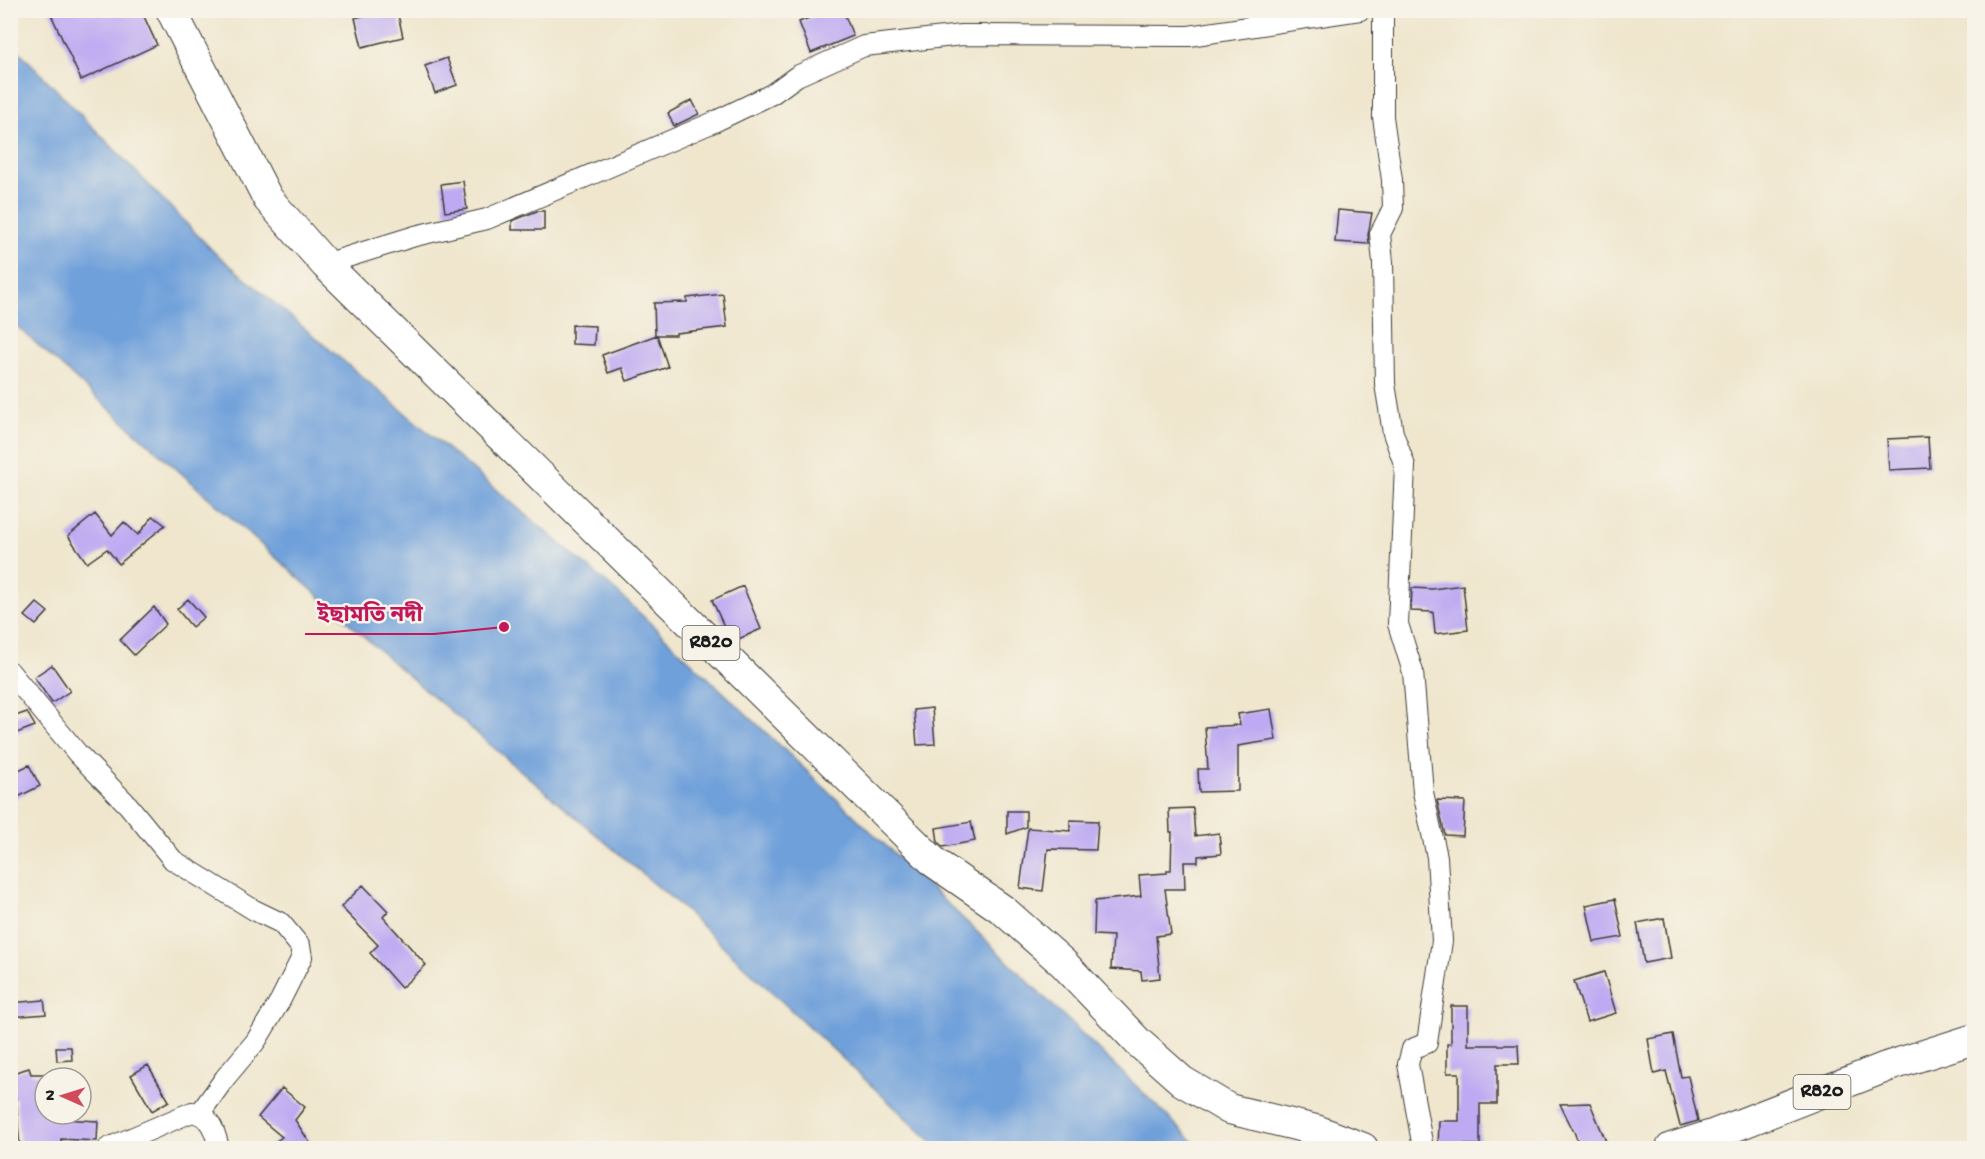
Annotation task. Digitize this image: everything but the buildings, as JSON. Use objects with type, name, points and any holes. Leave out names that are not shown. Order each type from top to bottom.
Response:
[{"type":"main road","name":"R820","points":[[171,10],[268,199],[325,264],[935,863],[1003,910],[1063,963],[1138,1042],[1182,1081],[1229,1108],[1316,1130],[1363,1149]]},
{"type":"main road","name":"R820","points":[[1671,1149],[1886,1066],[1974,1039]]},
{"type":"street","points":[[325,264],[415,236],[487,219],[714,122],[772,94],[797,76],[864,46],[962,34],[1189,36],[1360,10]]},
{"type":"street","points":[[1383,10],[1383,117],[1392,180],[1393,208],[1380,234],[1383,262],[1385,384],[1393,433],[1405,466],[1398,624],[1413,672],[1423,792],[1437,857],[1442,940],[1427,1043],[1412,1049],[1408,1064],[1423,1149]]},
{"type":"street","points":[[10,672],[78,754],[128,805],[173,860],[254,910],[281,923],[300,946],[302,957],[280,1001],[256,1041],[200,1113]]},
{"type":"street","points":[[108,1149],[192,1112],[200,1113],[210,1121],[219,1149]]},
{"type":"water","points":[[10,42],[214,252],[614,589],[972,927],[1200,1148],[938,1148],[676,902],[396,665],[11,321]]},
{"type":"place","name":"ইছামতি নদী","points":[[504,627]]}]
